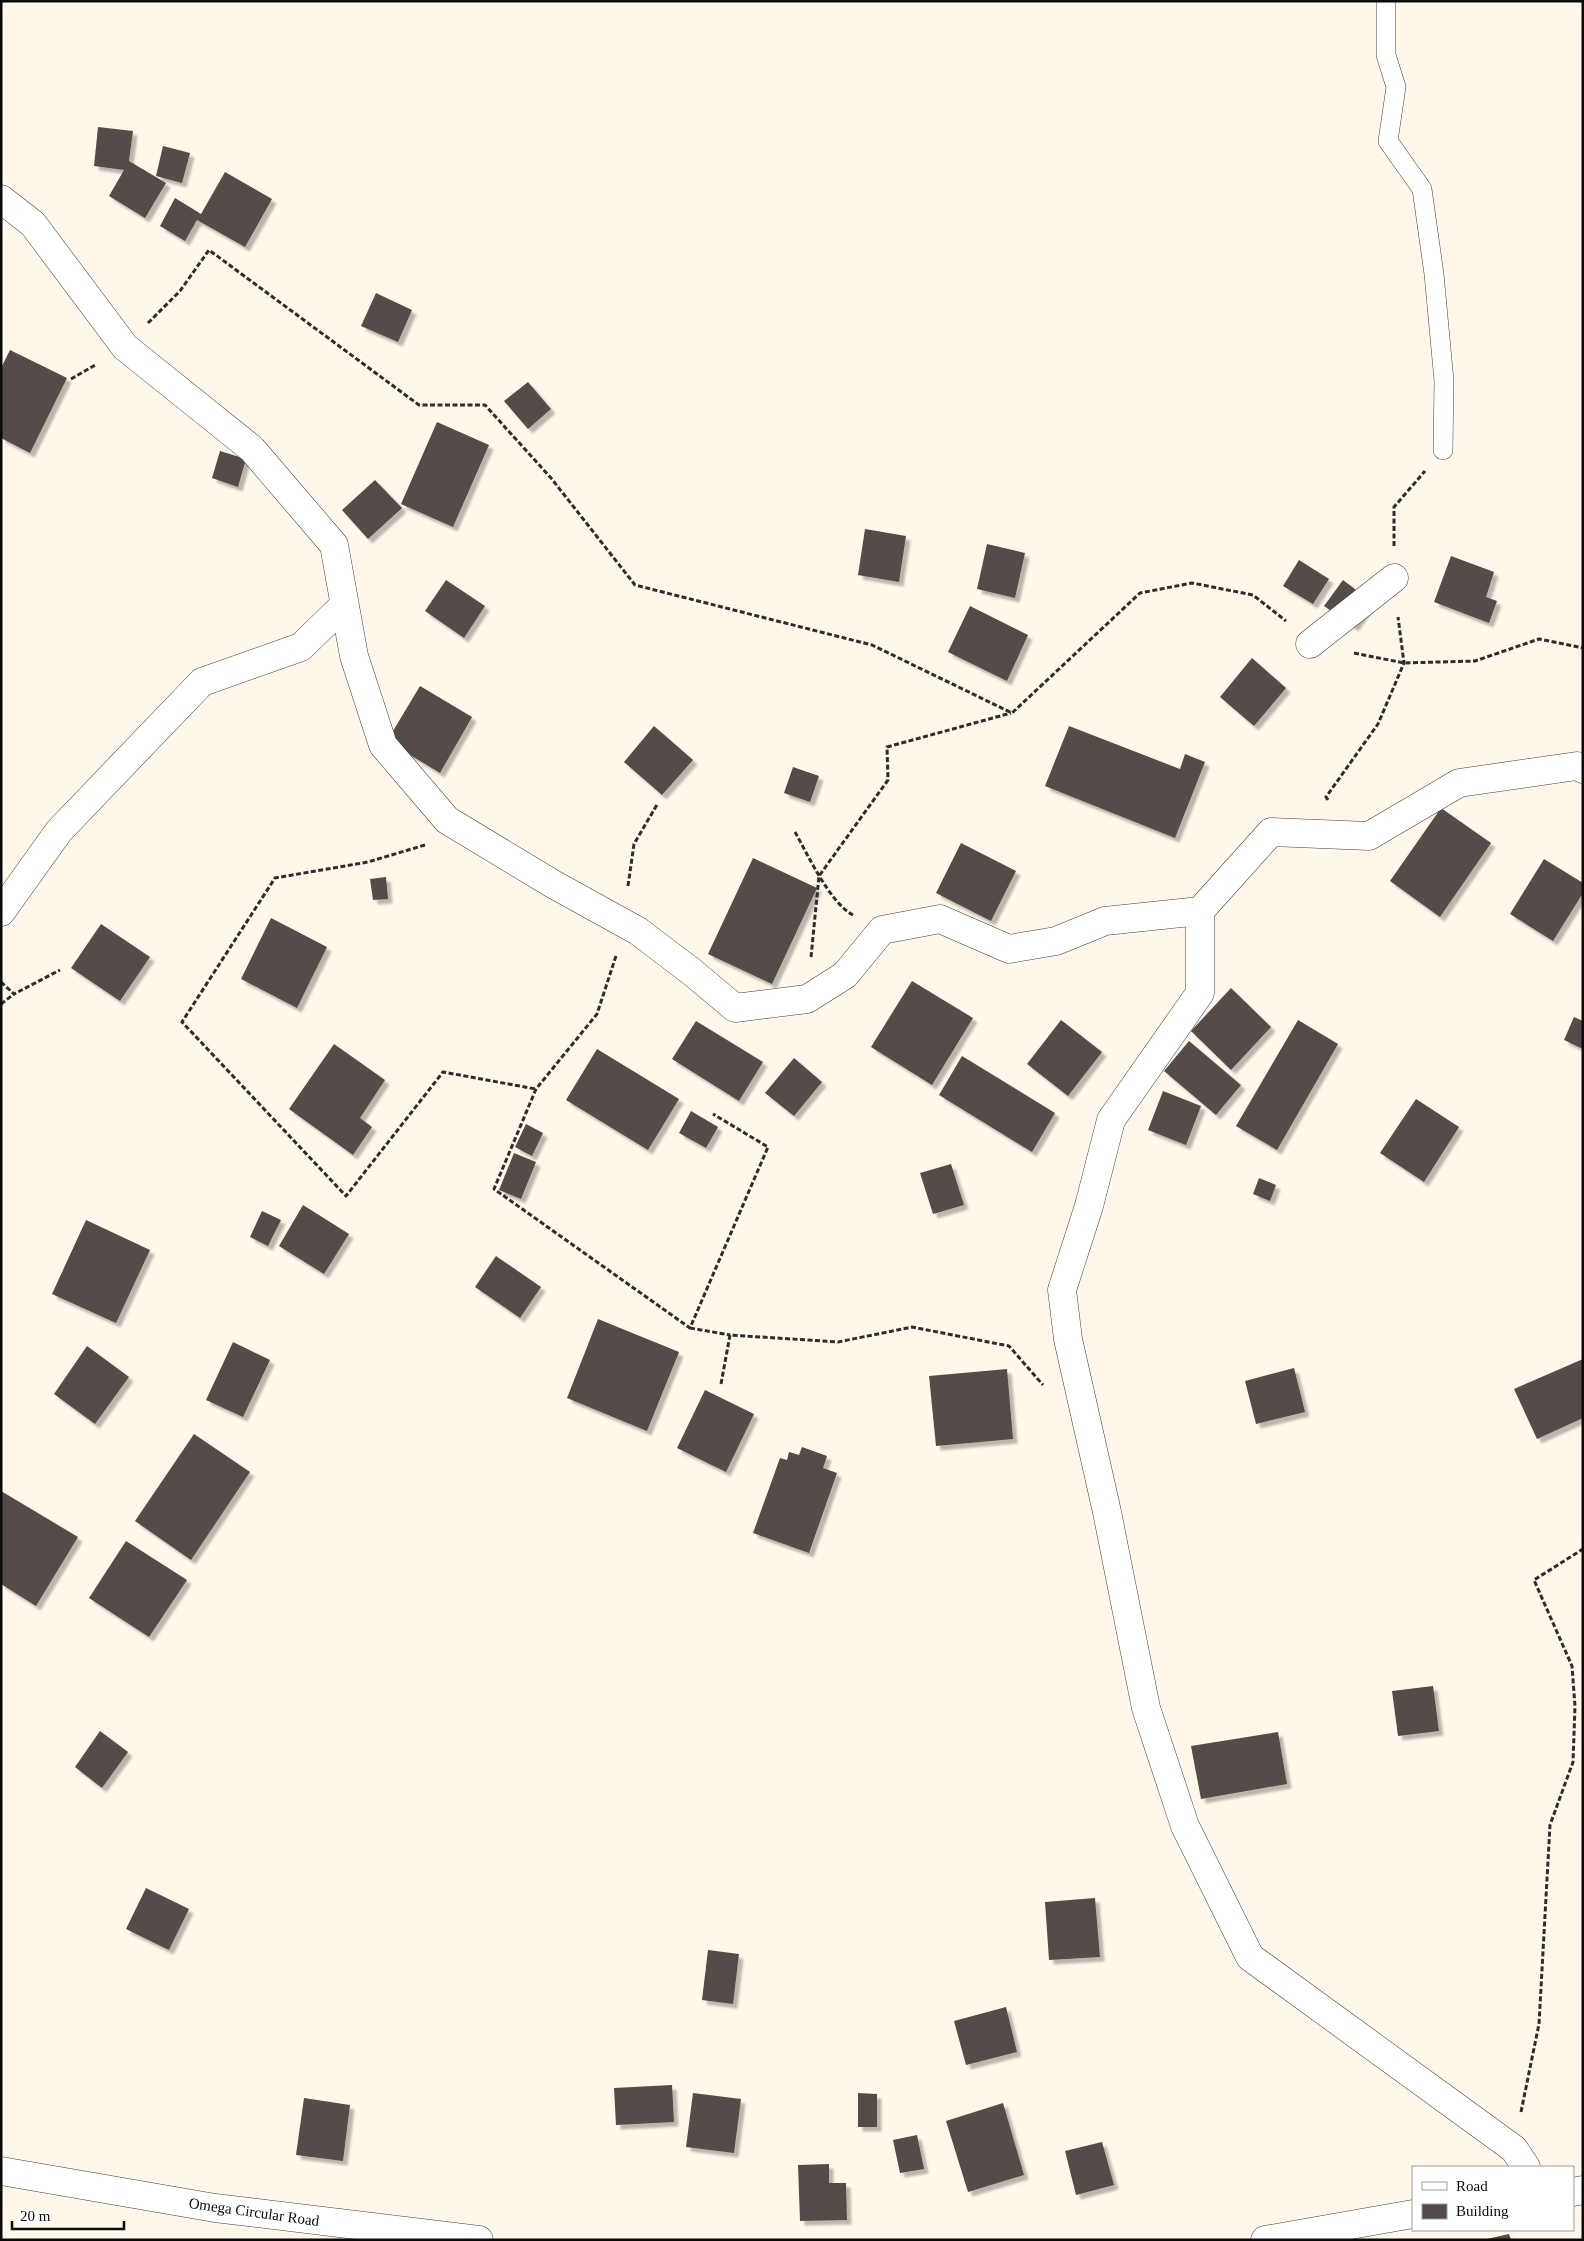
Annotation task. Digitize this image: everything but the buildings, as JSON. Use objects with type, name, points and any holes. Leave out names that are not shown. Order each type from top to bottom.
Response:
[{"type":"street","points":[[1,199],[33,224],[125,347],[252,448],[334,545],[354,656],[384,745],[447,820],[553,884],[626,924],[692,972],[734,1008],[807,999],[846,975],[882,930],[940,919],[1008,949],[1056,942],[1105,921],[1200,911]]},
{"type":"street","points":[[1310,644],[1394,578]]},
{"type":"street","points":[[1,912],[59,831],[202,682],[301,647],[344,605]]},
{"type":"street","points":[[1520,2158],[1250,1957],[1185,1826],[1146,1708],[1107,1512],[1068,1340],[1062,1290],[1088,1206],[1111,1120],[1200,993],[1200,911],[1271,832],[1368,836],[1459,783],[1577,766],[1583,769]]},
{"type":"street","name":"Omega Circular Road","points":[[1,2171],[215,2208],[479,2240]]},
{"type":"street","points":[[1265,2240],[1412,2214]]},
{"type":"lane","points":[[1386,1],[1386,55],[1396,87],[1388,141],[1422,189],[1434,274],[1444,381],[1443,450]]},
{"type":"path","points":[[210,250],[419,405],[485,405],[551,478],[635,585],[872,644],[1012,712]]},
{"type":"path","points":[[1330,803],[1326,797],[1378,724],[1404,663],[1394,578],[1394,507],[1443,450]]},
{"type":"path","points":[[807,999],[819,876],[888,780],[887,747],[1012,712],[1140,593],[1192,583],[1253,595],[1318,646],[1310,644]]},
{"type":"path","points":[[1310,644],[1404,663],[1475,661],[1539,639],[1583,648]]},
{"type":"path","points":[[658,803],[634,844],[628,885],[626,924],[597,1014],[536,1089],[494,1189],[690,1328],[730,1335],[838,1342],[912,1327],[1009,1346],[1044,1386]]},
{"type":"path","points":[[468,832],[368,862],[275,878],[182,1022],[346,1196],[443,1072],[536,1089]]},
{"type":"path","points":[[795,832],[819,876],[845,911],[882,930]]},
{"type":"path","points":[[1,1004],[14,994],[60,970]]},
{"type":"path","points":[[1,982],[14,994]]},
{"type":"path","points":[[690,1328],[768,1148],[713,1114]]},
{"type":"path","points":[[721,1384],[730,1335]]},
{"type":"path","points":[[1520,2158],[1539,2024],[1550,1825],[1572,1762],[1575,1706],[1572,1666],[1534,1580],[1583,1549]]}]
